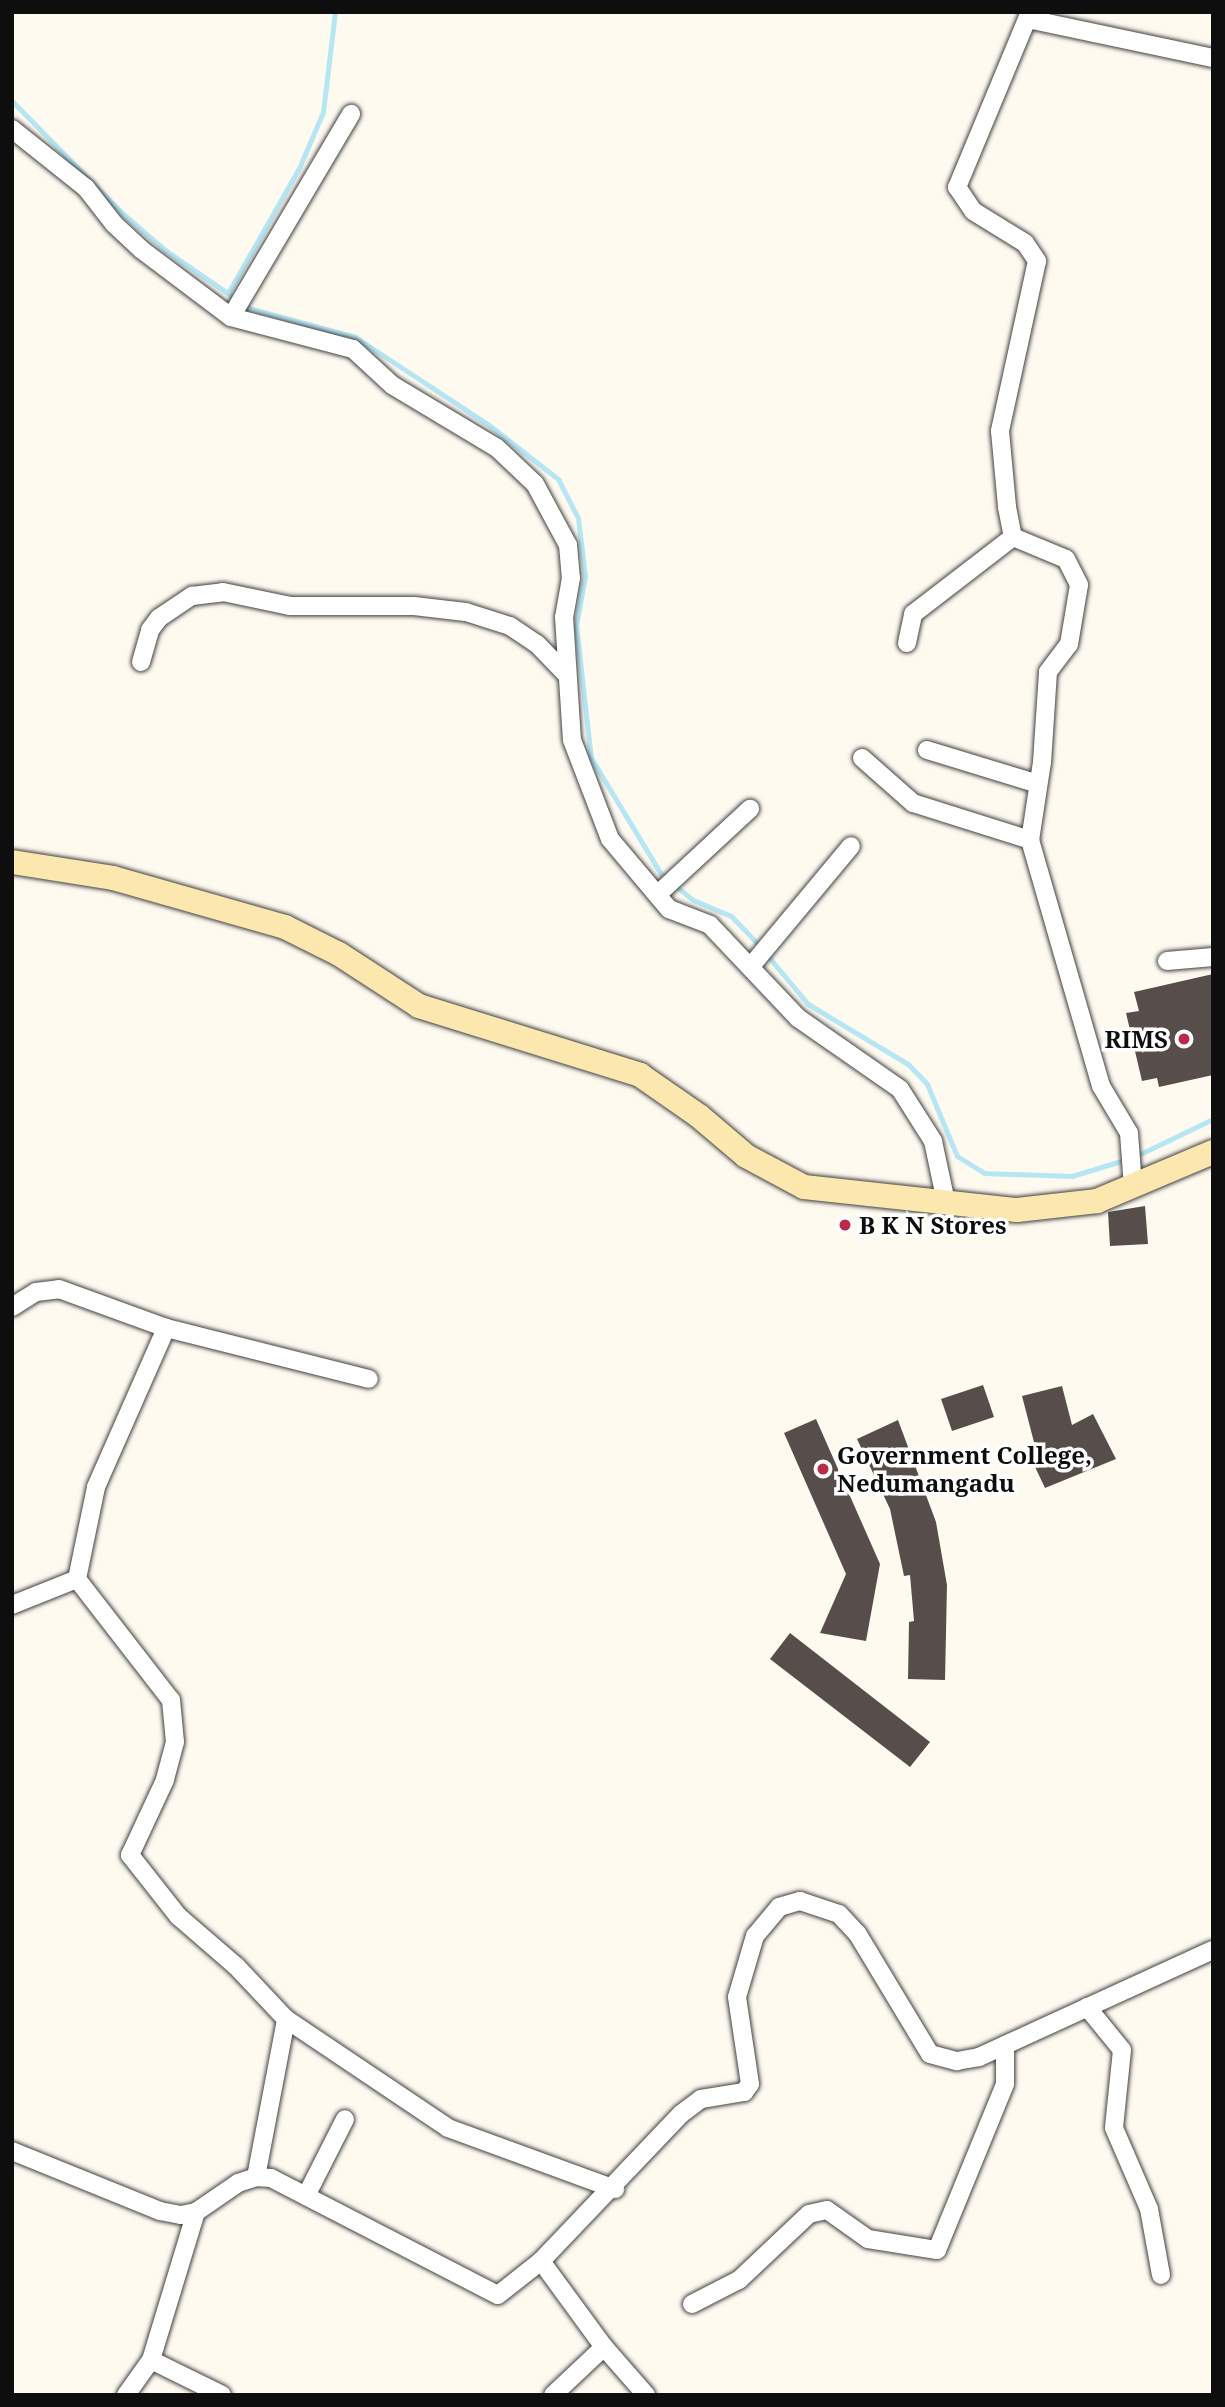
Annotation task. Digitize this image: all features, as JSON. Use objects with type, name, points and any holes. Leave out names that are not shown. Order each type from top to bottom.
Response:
[{"type":"main road","points":[[12,862],[126,881],[285,927],[339,954],[419,1006],[640,1075],[699,1116],[746,1156],[804,1187],[1017,1210],[1097,1201],[1213,1152]]},
{"type":"street","points":[[1013,537],[1000,431],[1037,261],[1026,243],[973,211],[957,187],[1029,16],[1213,58]]},
{"type":"street","points":[[231,317],[351,114]]},
{"type":"street","points":[[12,129],[86,188],[114,224],[142,250],[231,317],[353,349],[392,385],[497,448],[535,484],[568,545],[567,675],[572,740],[585,783],[610,839],[669,909],[710,925],[798,1018],[901,1089],[933,1142],[946,1202]]},
{"type":"street","points":[[907,643],[913,614],[1013,537]]},
{"type":"street","points":[[1013,537],[1066,559],[1079,585],[1069,644],[1048,672],[1030,840],[1101,1086],[1129,1133],[1133,1188]]},
{"type":"street","points":[[141,662],[150,630],[159,618],[184,599],[223,592],[290,606],[414,606],[466,612],[510,626],[537,644],[567,675]]},
{"type":"street","points":[[927,750],[1038,784]]},
{"type":"street","points":[[862,758],[913,803],[1030,840]]},
{"type":"street","points":[[657,895],[750,809]]},
{"type":"street","points":[[751,966],[851,846]]},
{"type":"street","points":[[1167,961],[1213,957]]},
{"type":"street","points":[[12,1307],[36,1292],[59,1289],[166,1328],[369,1379]]},
{"type":"street","points":[[76,1580],[96,1487],[166,1328]]},
{"type":"street","points":[[12,1605],[76,1580]]},
{"type":"street","points":[[76,1580],[171,1700],[174,1742],[165,1780],[130,1855],[178,1916],[236,1966],[286,2019],[449,2128],[615,2189]]},
{"type":"street","points":[[12,2151],[160,2211],[196,2212],[238,2183],[256,2177],[271,2178],[498,2295],[541,2261],[615,2189],[681,2114],[701,2099],[744,2092],[750,2084],[737,1997],[755,1936],[779,1907],[800,1901],[839,1914],[857,1933],[930,2054],[957,2061],[979,2057],[1213,1950]]},
{"type":"street","points":[[1087,2007],[1122,2050],[1114,2128],[1149,2209],[1161,2275]]},
{"type":"street","points":[[256,2177],[286,2019]]},
{"type":"street","points":[[692,2304],[739,2280],[809,2214],[827,2210],[868,2239],[937,2250],[1005,2084],[1005,2045]]},
{"type":"street","points":[[306,2196],[345,2119]]},
{"type":"street","points":[[126,2395],[151,2360],[196,2212]]},
{"type":"street","points":[[541,2261],[604,2347],[646,2395]]},
{"type":"street","points":[[553,2395],[604,2347]]},
{"type":"street","points":[[151,2360],[222,2395]]},
{"type":"building","points":[[1213,974],[1213,1075],[1159,1087],[1157,1078],[1142,1081],[1126,1013],[1139,1011],[1134,992]]},
{"type":"building","points":[[1145,1206],[1148,1244],[1110,1246],[1108,1212]]},
{"type":"building","points":[[983,1385],[994,1417],[952,1431],[941,1399]]},
{"type":"building","points":[[1062,1386],[1072,1425],[1093,1414],[1116,1459],[1045,1488],[1027,1450],[1035,1446],[1022,1396]]},
{"type":"building","points":[[816,1419],[880,1564],[866,1641],[820,1633],[846,1574],[784,1433]]},
{"type":"building","points":[[898,1420],[936,1522],[947,1585],[945,1680],[908,1679],[909,1622],[914,1621],[910,1575],[904,1576],[890,1509],[857,1439]]},
{"type":"building","points":[[790,1633],[930,1742],[910,1767],[770,1659]]},
{"type":"waterway","points":[[228,293],[299,168],[323,112],[335,12]]},
{"type":"waterway","points":[[12,101],[122,213],[165,250],[249,308],[355,337],[489,425],[558,479],[578,518],[585,576],[576,625],[591,758],[661,874],[693,900],[731,916],[761,947]]},
{"type":"waterway","points":[[767,955],[808,1004],[908,1064],[927,1084],[957,1156],[984,1173],[1072,1176],[1134,1157],[1213,1119]]},
{"type":"place","name":"RIMS","points":[[1184,1039]]},
{"type":"place","name":"B K N Stores","points":[[845,1225]]},
{"type":"place","name":"Government College, Nedumangadu","points":[[823,1469]]}]
